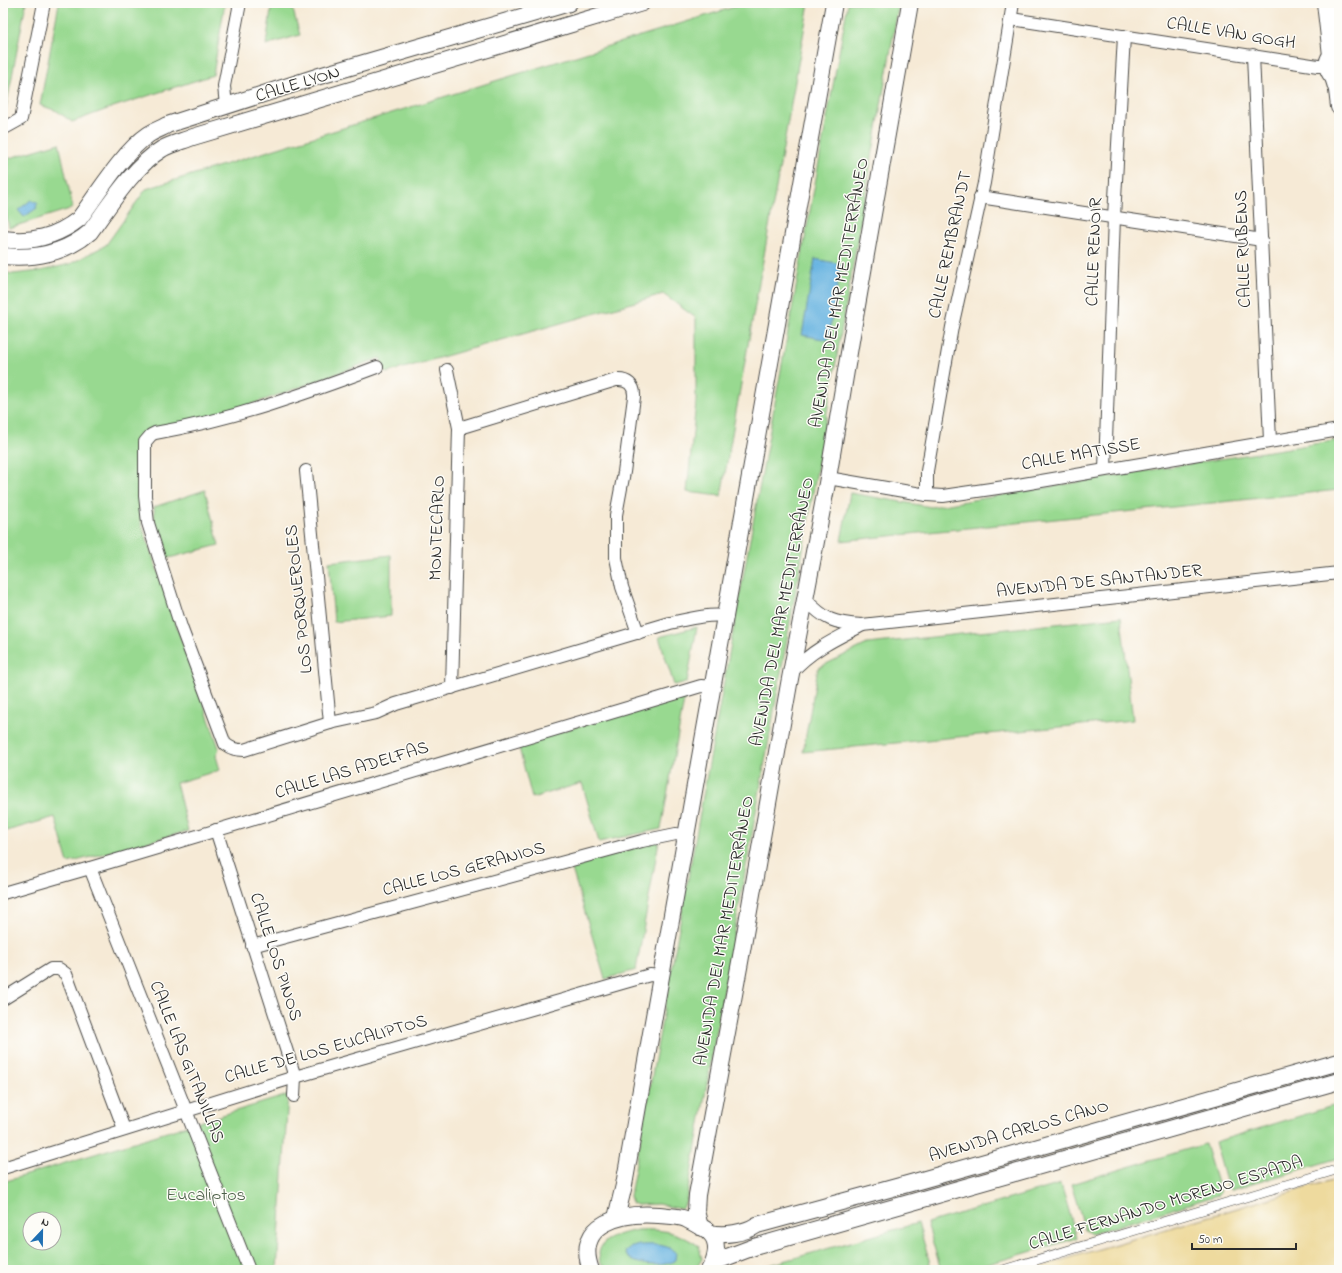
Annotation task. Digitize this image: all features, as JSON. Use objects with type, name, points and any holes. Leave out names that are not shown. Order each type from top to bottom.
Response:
[{"type":"street","points":[[3,129],[21,119],[44,3]]},
{"type":"street","points":[[226,106],[224,86],[240,3]]},
{"type":"street","name":"CALLE LYON","points":[[3,239],[14,241],[31,240],[61,232],[79,219],[121,162],[147,136],[167,125],[316,77],[569,3]]},
{"type":"street","name":"CALLE LYON","points":[[3,256],[31,257],[69,247],[80,241],[90,232],[137,170],[150,158],[163,149],[193,137],[642,3]]},
{"type":"street","points":[[616,1218],[661,976],[834,3]]},
{"type":"street","name":"AVENIDA DEL MAR MEDITERRÁNEO","points":[[712,1266],[716,1252],[715,1242],[705,1230],[696,1211],[697,1195],[828,478],[910,3]]},
{"type":"street","name":"CALLE REMBRANDT","points":[[927,495],[927,471],[952,327],[984,183],[1013,3]]},
{"type":"street","points":[[1325,3],[1339,107]]},
{"type":"street","name":"CALLE VAN GOGH","points":[[1011,19],[1318,66],[1334,66]]},
{"type":"street","name":"CALLE RENOIR","points":[[1104,469],[1114,216],[1124,36]]},
{"type":"street","name":"CALLE RUBENS","points":[[1253,55],[1270,441]]},
{"type":"street","points":[[980,197],[1114,216],[1262,240]]},
{"type":"street","points":[[377,367],[276,402],[171,431],[155,433],[148,438],[145,446],[145,496],[148,523],[181,627],[225,744],[237,750],[244,750],[330,724],[376,713],[396,704],[638,632],[704,616],[725,616]]},
{"type":"street","name":"MONTECARLO","points":[[447,370],[459,428],[452,688]]},
{"type":"street","points":[[459,428],[616,380],[625,380],[630,383],[633,387],[634,397],[624,472],[616,515],[616,558],[622,587],[638,632]]},
{"type":"street","name":"CALLE MATISSE","points":[[828,478],[927,495],[943,496],[1018,485],[1104,469],[1339,430]]},
{"type":"street","name":"LOS PORQUEROLES","points":[[306,471],[330,724]]},
{"type":"street","name":"AVENIDA DE SANTANDER","points":[[805,599],[822,616],[834,622],[862,625],[1339,573]]},
{"type":"street","name":"AVENIDA DE SANTANDER","points":[[791,674],[801,662],[816,650],[862,625]]},
{"type":"street","name":"CALLE LAS ADELFAS","points":[[3,893],[701,686],[712,687]]},
{"type":"street","name":"CALLE LOS PINOS","points":[[216,830],[295,1077],[294,1096]]},
{"type":"street","name":"CALLE LOS GERANIOS","points":[[252,946],[642,841],[676,834],[686,836]]},
{"type":"street","name":"CALLE LAS GITANILLAS","points":[[90,868],[249,1270]]},
{"type":"street","points":[[3,999],[51,970],[59,969],[66,974],[124,1130]]},
{"type":"street","name":"CALLE DE LOS EUCALIPTOS","points":[[3,1168],[295,1077],[650,975],[661,976]]},
{"type":"street","name":"AVENIDA CARLOS CANO","points":[[705,1230],[718,1235],[749,1230],[757,1225],[911,1184],[1339,1062]]},
{"type":"street","points":[[712,1266],[754,1247],[1339,1082]]},
{"type":"street","name":"CALLE FERNANDO MORENO ESPADA","points":[[1003,1270],[1339,1168]]},
{"type":"street","points":[[591,1270],[587,1250],[590,1238],[597,1229],[606,1222],[616,1218],[644,1214],[667,1216],[685,1219],[705,1230]]},
{"type":"green space","points":[[3,3],[26,3],[6,108],[3,109]]},
{"type":"green space","points":[[59,3],[225,3],[213,75],[113,107],[72,122],[57,111],[40,105]]},
{"type":"green space","points":[[272,3],[291,3],[300,35],[266,45]]},
{"type":"green space","points":[[747,3],[809,3],[721,496],[687,492],[696,402],[696,318],[663,294],[386,373],[380,358],[264,400],[195,422],[148,430],[143,439],[141,523],[219,748],[216,756],[220,770],[176,783],[188,831],[68,863],[55,817],[3,832],[3,272],[13,274],[40,271],[70,264],[106,245],[146,189]]},
{"type":"green space","points":[[848,3],[899,3],[686,1201],[681,1209],[658,1204],[637,1205],[632,1203],[630,1196]]},
{"type":"green space","points":[[59,143],[73,208],[9,228],[3,201],[3,160]]},
{"type":"green space","points":[[1339,440],[1339,490],[841,541],[850,493],[931,507]]},
{"type":"green space","points":[[205,490],[219,545],[165,559],[155,531],[154,507]]},
{"type":"green space","points":[[391,555],[391,616],[334,622],[329,562]]},
{"type":"green space","points":[[1121,617],[1133,720],[803,752],[818,668],[867,644]]},
{"type":"green space","points":[[697,627],[687,682],[674,685],[659,637]]},
{"type":"green space","points":[[685,695],[661,829],[599,842],[582,783],[532,798],[518,744]]},
{"type":"green space","points":[[659,841],[636,970],[605,979],[571,866]]},
{"type":"green space","name":"Eucaliptos","points":[[288,1095],[277,1270],[3,1270],[3,1182]]},
{"type":"green space","points":[[1339,1104],[1339,1158],[1232,1190],[1228,1188],[1215,1142]]},
{"type":"green space","points":[[1205,1144],[1220,1193],[1218,1195],[1091,1234],[1085,1230],[1071,1184]]},
{"type":"green space","points":[[1061,1184],[1077,1238],[968,1270],[941,1270],[927,1223]]},
{"type":"green space","points":[[918,1223],[932,1270],[752,1270]]},
{"type":"green space","points":[[638,1230],[670,1232],[684,1237],[699,1246],[702,1259],[695,1270],[610,1270],[600,1263],[599,1253],[604,1243],[614,1236]]},
{"type":"sand","points":[[1339,1178],[1339,1270],[1029,1270],[1042,1266]]},
{"type":"water","points":[[31,200],[38,203],[36,206],[37,208],[24,217],[18,210]]},
{"type":"water","points":[[815,259],[841,264],[828,340],[802,335]]},
{"type":"water","points":[[639,1245],[658,1245],[672,1249],[676,1252],[675,1261],[657,1265],[636,1262],[626,1255],[625,1251]]}]
